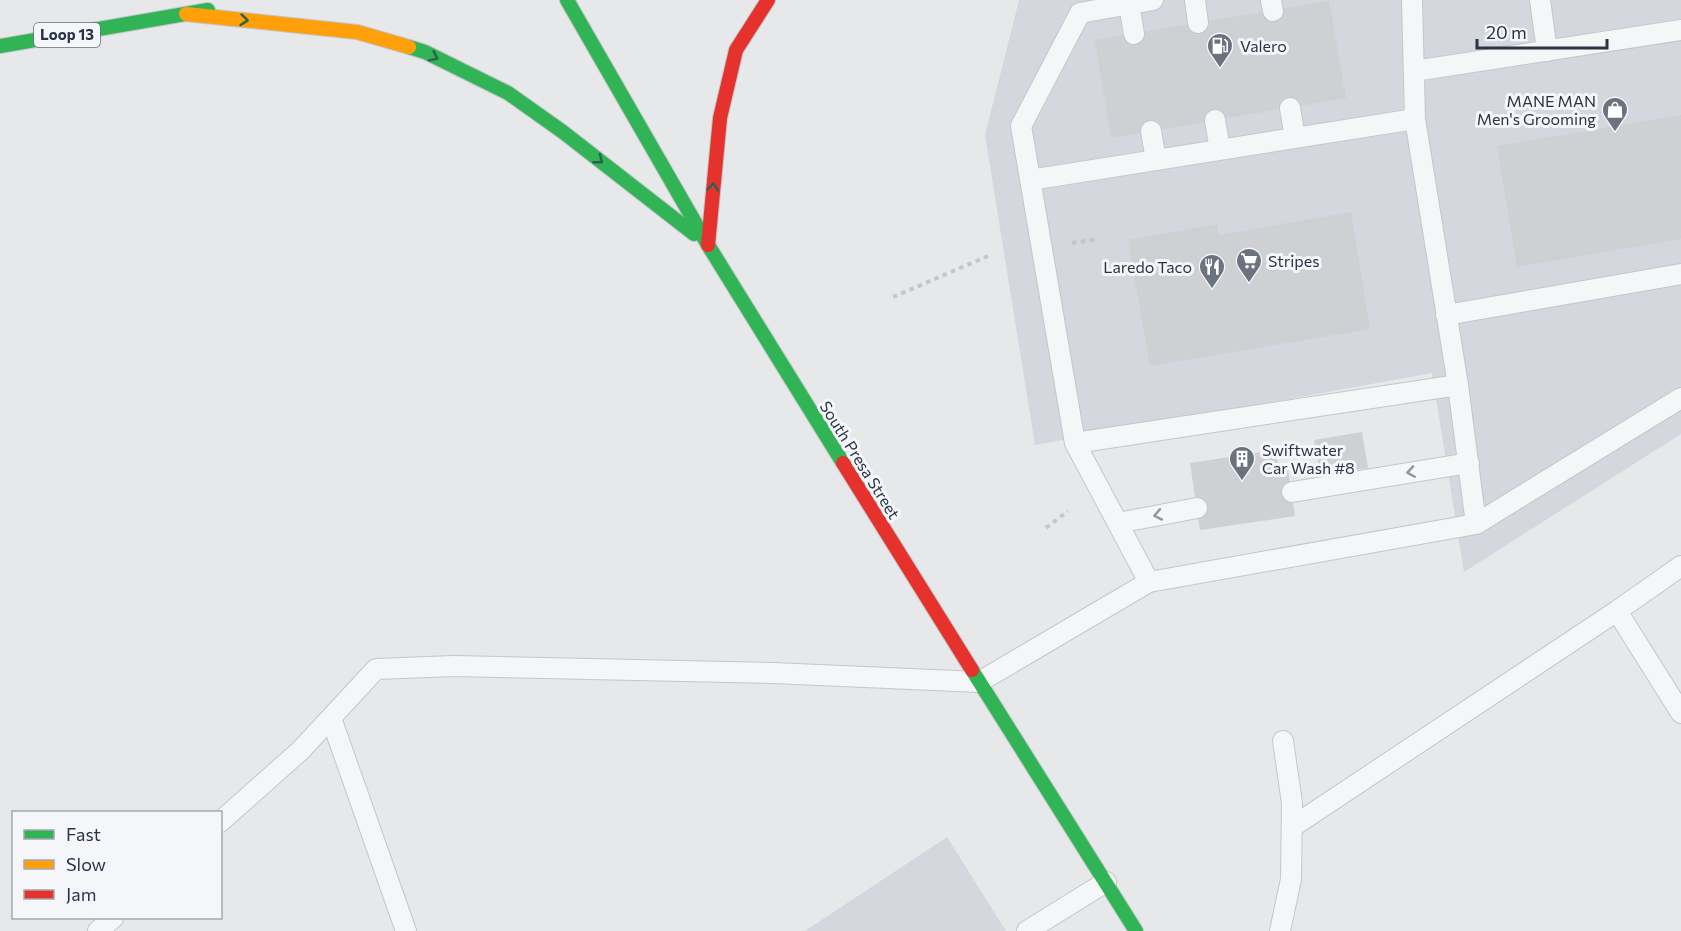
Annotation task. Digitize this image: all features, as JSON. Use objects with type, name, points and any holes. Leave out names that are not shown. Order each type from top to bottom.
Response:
[{"type":"main road","name":"South Presa Street","points":[[567,0],[708,245],[883,529],[1136,931]]},
{"type":"main road","points":[[708,245],[720,118],[736,50],[768,0]]},
{"type":"main road","name":"Loop 13","points":[[0,46],[231,6]]},
{"type":"main road","points":[[186,14],[357,32],[425,52],[508,93],[563,132],[708,245]]},
{"type":"lane","points":[[1149,582],[1075,443],[1021,126],[1080,13],[1153,0]]},
{"type":"lane","points":[[1195,0],[1198,23]]},
{"type":"lane","points":[[1412,0],[1415,119],[1458,385],[1476,524]]},
{"type":"lane","points":[[1539,0],[1547,51]]},
{"type":"lane","points":[[1129,4],[1134,34]]},
{"type":"lane","points":[[1414,71],[1681,30]]},
{"type":"lane","points":[[1290,108],[1295,138]]},
{"type":"lane","points":[[1030,180],[1415,119]]},
{"type":"lane","points":[[1215,120],[1220,150]]},
{"type":"lane","points":[[1151,131],[1156,160]]},
{"type":"lane","points":[[1446,315],[1681,274]]},
{"type":"lane","points":[[1075,443],[1458,385]]},
{"type":"lane","points":[[222,820],[301,750],[376,669],[490,666],[773,673],[979,682],[1149,582],[1476,524],[1681,398]]},
{"type":"lane","points":[[1292,492],[1469,463]]},
{"type":"lane","points":[[1118,523],[1197,508]]},
{"type":"lane","points":[[1292,827],[1681,567]]},
{"type":"lane","points":[[1617,611],[1681,713]]},
{"type":"lane","points":[[331,718],[406,931]]},
{"type":"lane","points":[[1280,931],[1291,879],[1292,827],[1292,803],[1283,741]]},
{"type":"lane","points":[[1027,931],[1106,882]]},
{"type":"lane","points":[[98,931],[112,919]]},
{"type":"path","points":[[1062,245],[1099,239]]},
{"type":"path","points":[[893,297],[988,256]]},
{"type":"path","points":[[1046,528],[1068,511]]},
{"type":"shaded area","points":[[1019,0],[1681,0],[1681,434],[1464,572],[1432,373],[1035,445],[985,135]]},
{"type":"shaded area","points":[[947,837],[1006,931],[805,931]]},
{"type":"building","name":"Valero","points":[[1329,1],[1346,98],[1111,138],[1095,40]]},
{"type":"building","points":[[1681,115],[1681,239],[1517,267],[1497,146]]},
{"type":"building","name":"Stripes","points":[[1351,212],[1370,329],[1150,366],[1128,240],[1217,224],[1219,235]]},
{"type":"building","points":[[1362,432],[1368,468],[1320,475],[1314,440]]},
{"type":"building","name":"Swiftwater Car Wash #8","points":[[1276,450],[1279,472],[1288,470],[1295,516],[1200,530],[1190,463]]},
{"type":"traffic: fast","points":[[567,0],[708,245],[843,463]]},
{"type":"traffic: fast","points":[[0,46],[208,10]]},
{"type":"traffic: fast","points":[[409,47],[425,52],[508,93],[563,132],[694,234]]},
{"type":"traffic: fast","points":[[972,670],[1136,931]]},
{"type":"traffic: slow","points":[[186,14],[357,32],[409,47]]},
{"type":"traffic: jam","points":[[708,245],[720,118],[736,50],[768,0]]},
{"type":"traffic: jam","points":[[843,463],[972,670]]},
{"type":"place","name":"Valero","points":[[1220,69]]},
{"type":"place","name":"MANE MAN Men's Grooming","points":[[1615,133]]},
{"type":"place","name":"Stripes","points":[[1249,284]]},
{"type":"place","name":"Laredo Taco","points":[[1212,290]]},
{"type":"place","name":"Swiftwater Car Wash #8","points":[[1242,482]]}]
